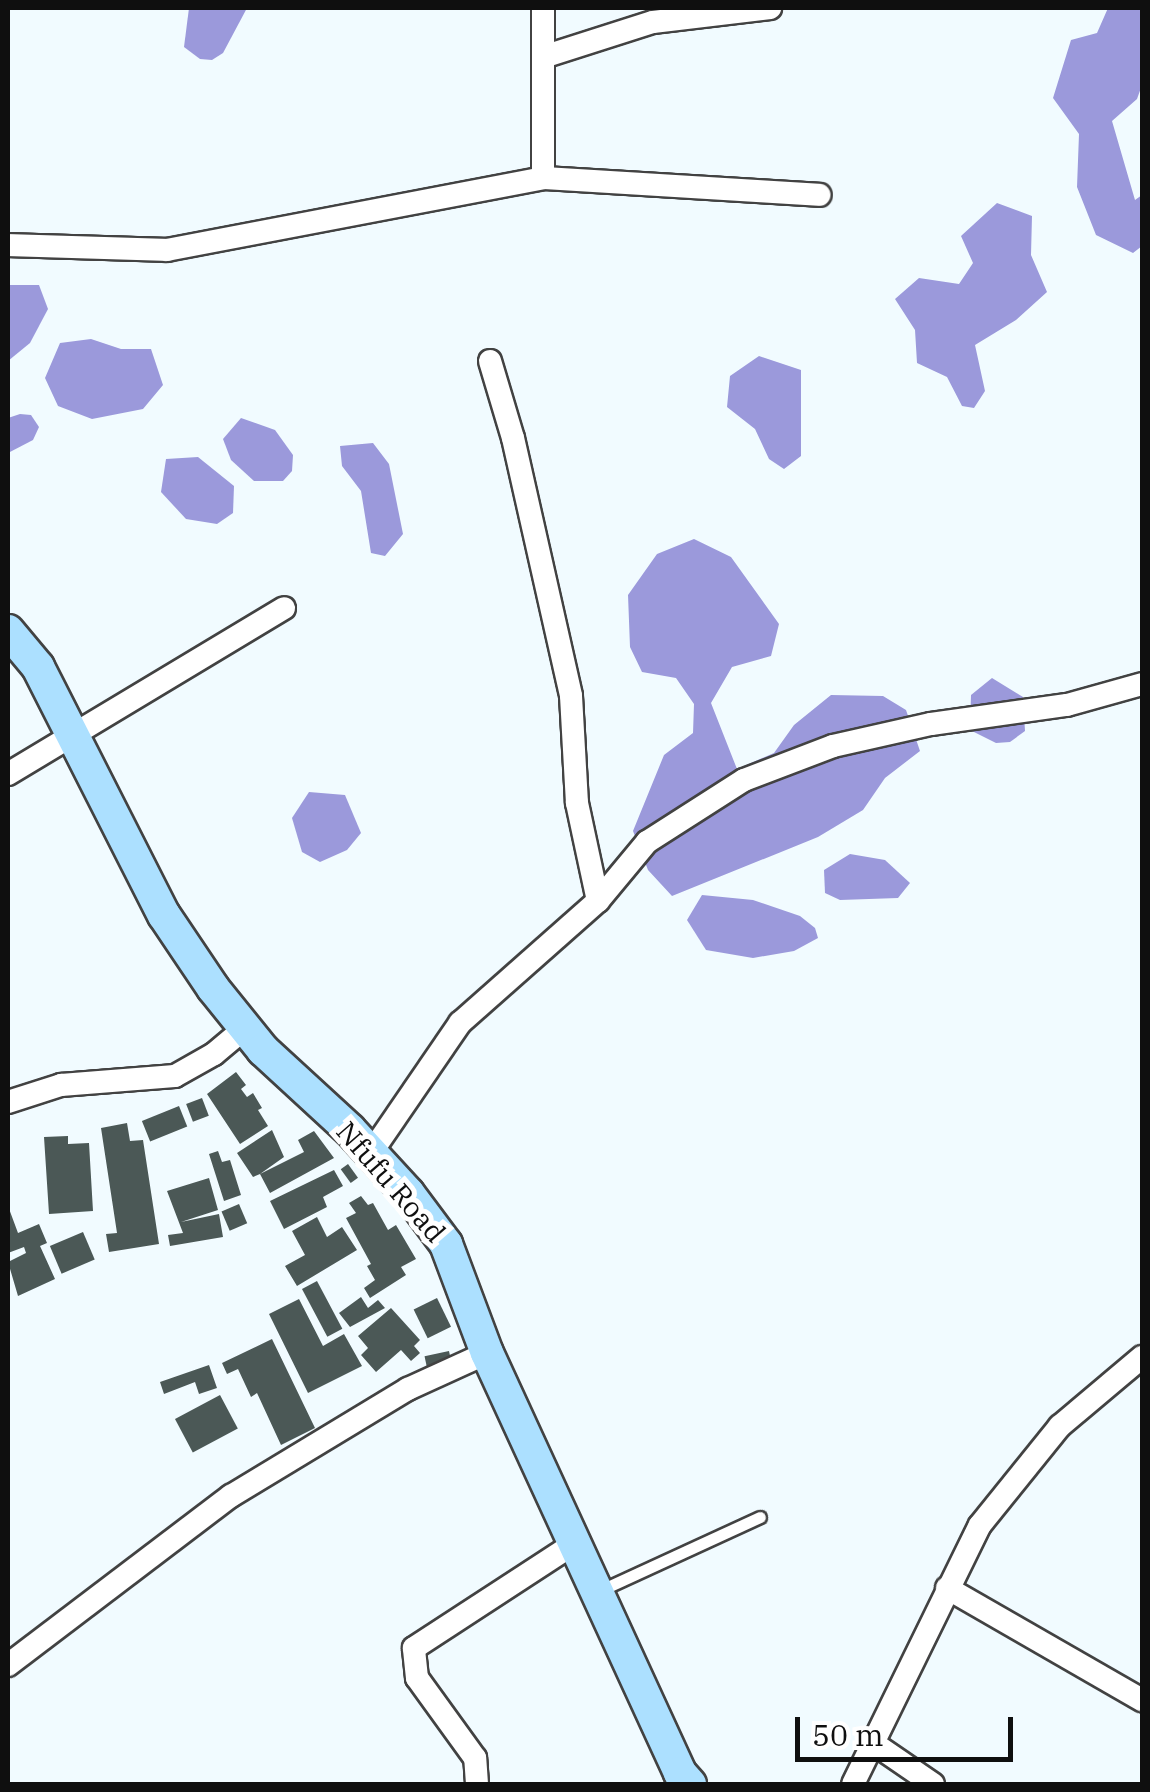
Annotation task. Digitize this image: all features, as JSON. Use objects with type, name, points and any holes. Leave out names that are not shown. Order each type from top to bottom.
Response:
[{"type":"street","points":[[543,8],[544,178]]},
{"type":"street","points":[[543,57],[653,22],[770,8]]},
{"type":"street","points":[[8,245],[167,250],[544,178],[819,195]]},
{"type":"street","points":[[490,361],[513,438],[572,696],[577,804],[598,902]]},
{"type":"street","points":[[8,774],[284,608]]},
{"type":"street","name":"Nfufu Road","points":[[8,631],[38,667],[76,733],[164,915],[245,1028],[371,1153],[446,1244],[488,1354],[680,1772],[690,1784]]},
{"type":"street","points":[[371,1153],[460,1023],[598,902],[647,842],[744,780],[833,746],[931,724],[1067,705],[1142,684]]},
{"type":"street","points":[[8,1102],[61,1085],[174,1076],[214,1054],[245,1028]]},
{"type":"street","points":[[8,1665],[231,1496],[408,1390],[488,1354]]},
{"type":"street","points":[[852,1784],[876,1744],[946,1588],[980,1524],[1060,1426],[1142,1357]]},
{"type":"street","points":[[477,1784],[475,1758],[418,1678],[414,1648],[575,1544]]},
{"type":"street","points":[[946,1588],[1142,1700]]},
{"type":"street","points":[[876,1744],[932,1784]]},
{"type":"lane","points":[[596,1592],[760,1518]]},
{"type":"shaded area","points":[[189,8],[247,8],[223,53],[212,60],[200,59],[184,47]]},
{"type":"shaded area","points":[[1108,8],[1142,8],[1142,85],[1137,99],[1112,121],[1135,200],[1142,195],[1142,246],[1133,253],[1096,235],[1077,187],[1079,134],[1053,98],[1071,40],[1097,33]]},
{"type":"shaded area","points":[[997,203],[1032,216],[1031,255],[1047,292],[1016,320],[975,345],[985,391],[974,408],[962,406],[947,377],[917,363],[915,330],[895,299],[919,278],[959,284],[973,263],[961,236]]},
{"type":"shaded area","points":[[10,285],[39,285],[48,309],[30,343],[8,361]]},
{"type":"shaded area","points":[[91,339],[121,349],[151,349],[163,385],[143,409],[92,419],[58,406],[45,378],[60,343]]},
{"type":"shaded area","points":[[759,356],[801,370],[801,456],[784,469],[769,459],[755,429],[727,407],[730,376]]},
{"type":"shaded area","points":[[31,415],[39,427],[33,440],[8,453],[8,418]]},
{"type":"shaded area","points":[[241,418],[275,430],[293,455],[292,471],[283,481],[254,481],[231,460],[223,439]]},
{"type":"shaded area","points":[[373,443],[389,464],[403,534],[385,556],[371,553],[361,491],[342,466],[340,446]]},
{"type":"shaded area","points":[[198,457],[234,486],[233,513],[217,524],[186,519],[161,492],[166,459]]},
{"type":"shaded area","points":[[694,539],[731,557],[779,624],[771,656],[732,667],[711,703],[737,769],[774,753],[794,725],[831,695],[883,696],[906,710],[920,751],[885,778],[863,810],[818,837],[672,896],[648,870],[633,831],[664,755],[693,733],[694,704],[676,678],[642,672],[630,647],[628,595],[657,554]]},
{"type":"shaded area","points":[[992,678],[1023,697],[1025,731],[1010,742],[996,743],[970,730],[971,695]]},
{"type":"shaded area","points":[[309,792],[345,795],[361,833],[347,850],[320,862],[302,852],[292,818]]},
{"type":"shaded area","points":[[850,854],[885,860],[910,883],[898,898],[840,900],[825,893],[824,870]]},
{"type":"shaded area","points":[[702,895],[753,900],[800,916],[815,928],[818,938],[794,951],[753,958],[706,950],[687,920]]},
{"type":"building","points":[[236,1072],[246,1085],[241,1089],[247,1097],[253,1093],[268,1126],[240,1144],[207,1094]]},
{"type":"building","points":[[202,1098],[209,1116],[193,1122],[186,1104]]},
{"type":"building","points":[[179,1106],[187,1126],[150,1141],[142,1121]]},
{"type":"building","points":[[127,1123],[130,1141],[143,1140],[159,1244],[109,1252],[106,1234],[117,1233],[101,1128]]},
{"type":"building","points":[[272,1130],[284,1157],[253,1177],[237,1153]]},
{"type":"building","points":[[314,1131],[334,1158],[270,1193],[260,1174],[304,1152],[298,1140]]},
{"type":"building","points":[[68,1136],[68,1144],[89,1143],[93,1211],[49,1214],[44,1137]]},
{"type":"building","points":[[218,1151],[222,1162],[230,1160],[241,1195],[224,1201],[209,1154]]},
{"type":"building","points":[[348,1164],[358,1178],[351,1183],[341,1169]]},
{"type":"building","points":[[334,1170],[343,1186],[323,1197],[327,1207],[284,1229],[270,1201]]},
{"type":"building","points":[[209,1178],[218,1210],[181,1222],[219,1214],[223,1237],[170,1246],[168,1235],[183,1233],[167,1191]]},
{"type":"building","points":[[361,1196],[368,1205],[373,1203],[388,1230],[396,1225],[416,1259],[401,1267],[406,1275],[370,1298],[364,1288],[375,1280],[367,1266],[371,1264],[346,1218],[356,1213],[349,1203]]},
{"type":"building","points":[[239,1204],[247,1223],[230,1231],[222,1211]]},
{"type":"building","points":[[8,1206],[18,1233],[39,1224],[47,1243],[40,1246],[55,1279],[18,1296],[8,1262],[26,1253],[24,1247],[8,1253]]},
{"type":"building","points":[[317,1217],[327,1237],[342,1227],[357,1250],[297,1286],[285,1266],[305,1255],[292,1231]]},
{"type":"building","points":[[83,1232],[95,1260],[62,1274],[50,1246]]},
{"type":"building","points":[[317,1281],[342,1329],[327,1337],[302,1289]]},
{"type":"building","points":[[361,1297],[368,1308],[378,1300],[385,1308],[350,1327],[339,1313]]},
{"type":"building","points":[[437,1298],[451,1327],[428,1338],[414,1309]]},
{"type":"building","points":[[299,1299],[323,1346],[344,1334],[362,1366],[308,1393],[269,1314]]},
{"type":"building","points":[[391,1308],[420,1340],[414,1346],[420,1353],[411,1361],[401,1350],[376,1372],[361,1355],[368,1348],[358,1336]]},
{"type":"building","points":[[272,1339],[315,1428],[281,1445],[257,1393],[251,1397],[238,1369],[227,1374],[222,1363]]},
{"type":"building","points":[[449,1351],[452,1365],[427,1370],[425,1356]]},
{"type":"building","points":[[209,1365],[217,1388],[199,1394],[195,1382],[164,1394],[160,1382]]},
{"type":"building","points":[[220,1395],[238,1429],[193,1452],[175,1419]]}]
